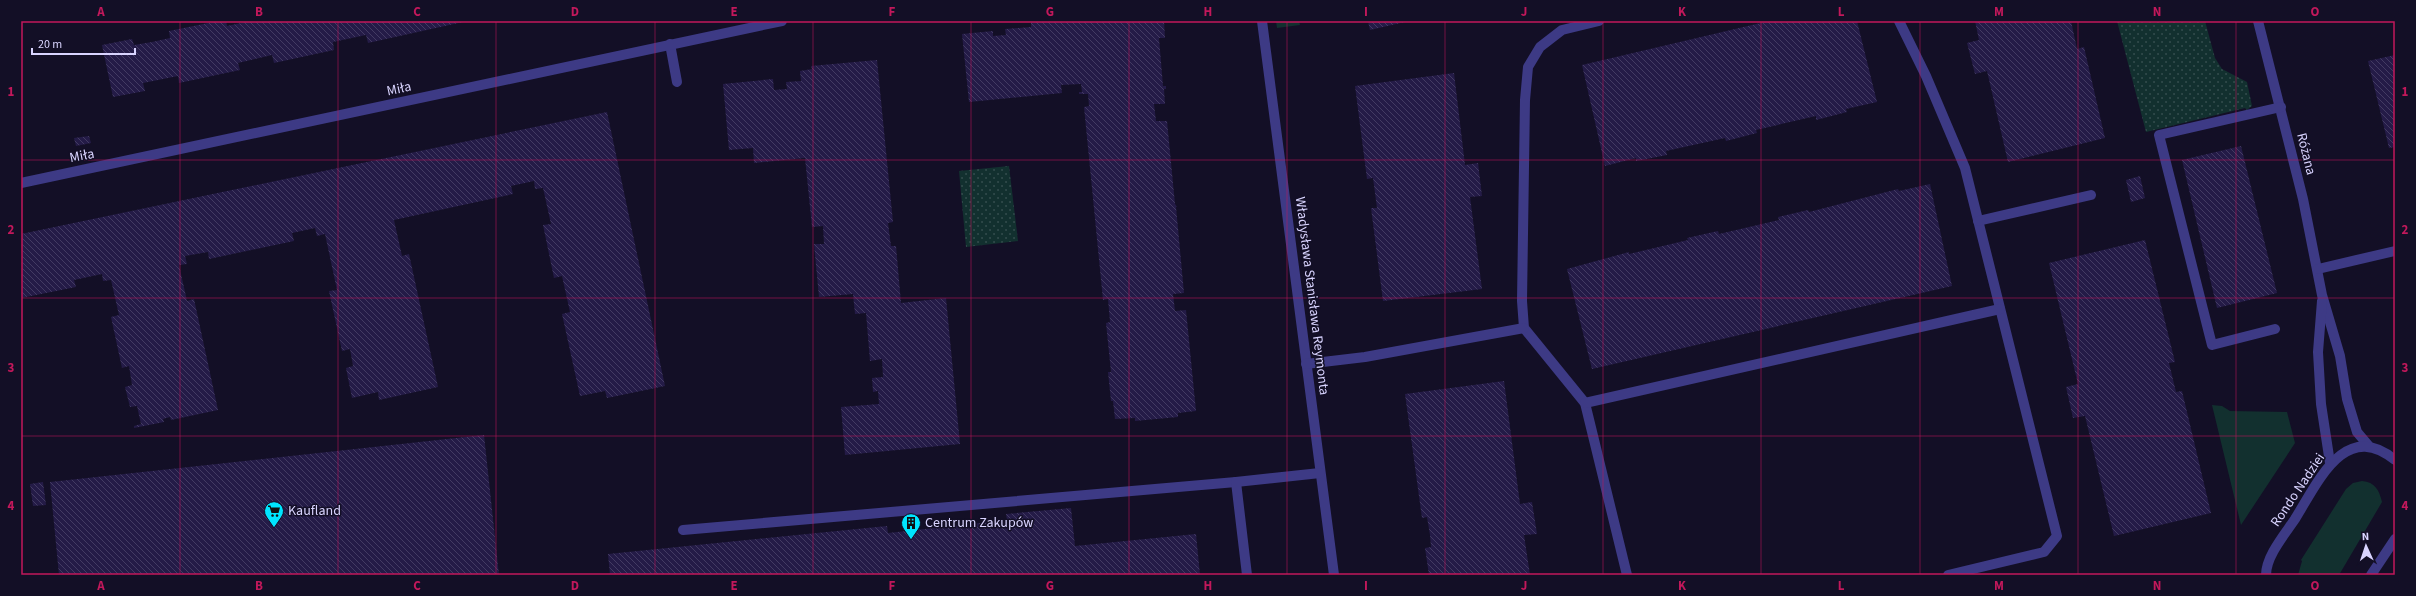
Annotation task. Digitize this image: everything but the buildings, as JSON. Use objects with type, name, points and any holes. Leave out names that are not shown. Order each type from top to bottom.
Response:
[{"type":"street","name":"Miła","points":[[21,183],[782,21]]},
{"type":"street","name":"Władysława Stanisława Reymonta","points":[[1262,21],[1334,575]]},
{"type":"street","points":[[1599,21],[1562,30],[1540,47],[1528,67],[1525,100],[1523,253],[1524,328],[1585,403],[1627,575]]},
{"type":"street","points":[[1898,21],[1926,76],[1965,168],[2057,536],[2044,552],[1948,575]]},
{"type":"street","name":"Różana","points":[[2258,21],[2281,108],[2318,269],[2322,295],[2340,356],[2347,400],[2357,432],[2368,445]]},
{"type":"street","points":[[670,44],[677,82]]},
{"type":"street","points":[[2275,329],[2212,345],[2159,135],[2281,108]]},
{"type":"street","points":[[1978,221],[2091,195]]},
{"type":"street","points":[[2318,269],[2395,252]]},
{"type":"street","name":"Różana","points":[[2322,295],[2318,352],[2321,404],[2330,463]]},
{"type":"street","points":[[1585,403],[2000,309]]},
{"type":"street","points":[[1306,364],[1365,357],[1524,328]]},
{"type":"street","points":[[2368,445],[2383,450],[2395,460]]},
{"type":"street","name":"Rondo Nadziei","points":[[2265,574],[2271,556],[2330,463],[2353,448],[2368,445]]},
{"type":"street","points":[[683,530],[1236,482],[1320,473]]},
{"type":"street","points":[[1236,482],[1247,575]]},
{"type":"street","points":[[2371,575],[2395,539]]},
{"type":"street","points":[[2380,561],[2395,556]]},
{"type":"green space","points":[[1276,21],[1299,21],[1300,25],[1277,28]]},
{"type":"green space","points":[[2117,21],[2205,21],[2215,58],[2222,69],[2247,82],[2252,106],[2247,110],[2245,108],[2146,132]]},
{"type":"green space","points":[[1009,166],[1018,241],[966,247],[959,171]]},
{"type":"green space","points":[[2212,405],[2222,406],[2230,411],[2287,412],[2295,443],[2241,525]]},
{"type":"green space","points":[[2362,481],[2370,483],[2376,487],[2382,502],[2339,575],[2298,575],[2301,560],[2346,489],[2353,483]]},
{"type":"place","name":"Kaufland","points":[[274,528]]},
{"type":"place","name":"Centrum Zakupów","points":[[911,540]]}]
